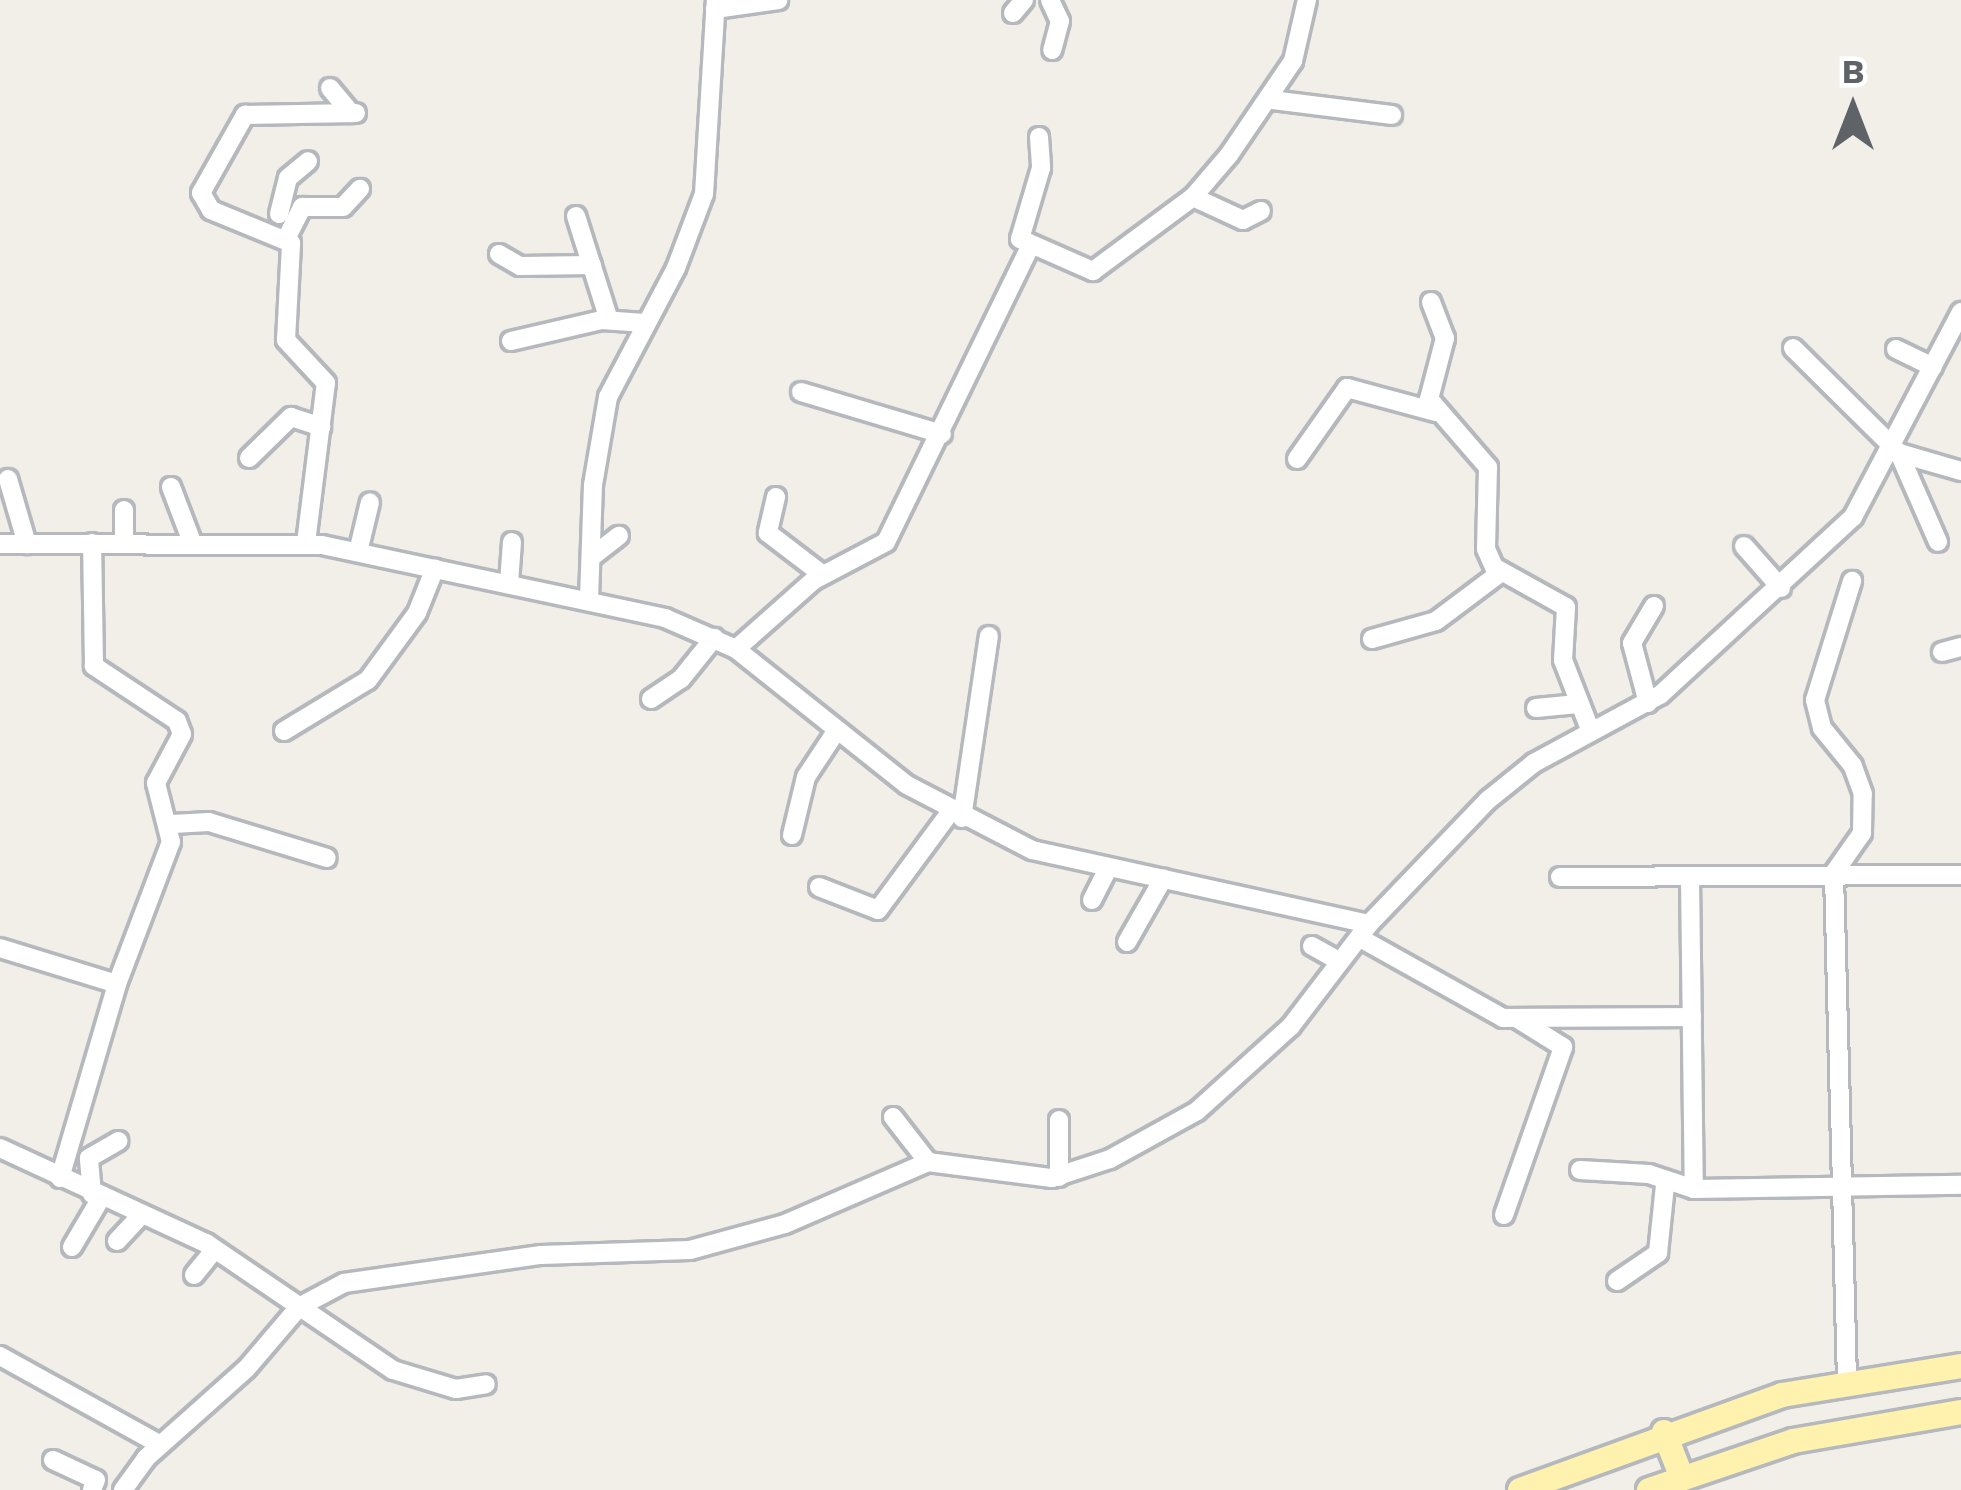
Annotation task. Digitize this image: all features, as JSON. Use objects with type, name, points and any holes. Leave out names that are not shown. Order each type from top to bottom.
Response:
[{"type":"main road","points":[[1520,1490],[1664,1432],[1847,1380],[1961,1366]]},
{"type":"main road","points":[[1649,1490],[1793,1441],[1961,1412]]},
{"type":"main road","points":[[1664,1432],[1682,1478]]},
{"type":"street","points":[[590,599],[593,485],[608,397],[641,323],[676,268],[704,194],[716,4],[778,0]]},
{"type":"street","points":[[1050,0],[1060,21],[1052,50]]},
{"type":"street","points":[[1039,137],[1041,168],[1019,233],[1029,248],[1093,271],[1193,197],[1272,100],[1307,22],[1307,0]]},
{"type":"street","points":[[280,226],[211,210],[201,193],[239,122],[254,113],[354,113],[330,88]]},
{"type":"street","points":[[1272,100],[1392,116]]},
{"type":"street","points":[[306,543],[325,379],[286,340],[280,226],[288,178],[308,161]]},
{"type":"street","points":[[280,226],[302,207],[343,207],[360,189]]},
{"type":"street","points":[[1193,197],[1243,220],[1261,212]]},
{"type":"street","points":[[577,216],[609,320]]},
{"type":"street","points":[[736,649],[823,575],[886,542],[1029,248]]},
{"type":"street","points":[[499,254],[520,266],[592,265]]},
{"type":"street","points":[[1431,302],[1445,338],[1428,392],[1436,412],[1489,467],[1486,549],[1501,573],[1566,607],[1563,660],[1591,732]]},
{"type":"street","points":[[123,1490],[155,1449],[247,1368],[299,1307],[344,1283],[541,1256],[645,1255],[725,1243],[928,1162],[1059,1177],[1110,1159],[1229,1088],[1365,931],[1488,800],[1591,732],[1648,703],[1781,588],[1853,517],[1897,451],[1961,312]]},
{"type":"street","points":[[511,341],[609,320],[641,323]]},
{"type":"street","points":[[1792,348],[1897,451],[1938,542]]},
{"type":"street","points":[[1896,349],[1934,367]]},
{"type":"street","points":[[1297,459],[1347,388],[1436,412]]},
{"type":"street","points":[[801,392],[942,434]]},
{"type":"street","points":[[248,458],[290,417],[321,427]]},
{"type":"street","points":[[1897,451],[1961,471]]},
{"type":"street","points":[[8,478],[27,544]]},
{"type":"street","points":[[171,488],[192,542]]},
{"type":"street","points":[[776,497],[767,533],[823,575]]},
{"type":"street","points":[[358,552],[370,502]]},
{"type":"street","points":[[124,510],[124,542]]},
{"type":"street","points":[[593,556],[619,536]]},
{"type":"street","points":[[509,583],[512,542]]},
{"type":"street","points":[[60,1178],[117,984],[172,824],[156,783],[182,734],[177,722],[94,666],[92,543]]},
{"type":"street","points":[[0,544],[306,543],[590,599],[714,638],[736,649],[835,733],[957,815],[1032,850],[1365,931],[1479,1009],[1522,1022],[1563,1047],[1504,1215]]},
{"type":"street","points":[[1744,546],[1781,588]]},
{"type":"street","points":[[284,731],[368,680],[417,613],[434,568]]},
{"type":"street","points":[[1372,639],[1436,621],[1501,573]]},
{"type":"street","points":[[1847,1380],[1837,1187],[1834,873],[1862,833],[1863,794],[1853,766],[1822,728],[1815,700],[1852,581]]},
{"type":"street","points":[[1648,703],[1632,644],[1654,606]]},
{"type":"street","points":[[819,886],[878,910],[957,815],[989,635]]},
{"type":"street","points":[[651,699],[681,679],[714,638]]},
{"type":"street","points":[[1536,708],[1578,704]]},
{"type":"street","points":[[792,835],[806,777],[835,733]]},
{"type":"street","points":[[172,824],[209,822],[327,858]]},
{"type":"street","points":[[1092,900],[1108,868]]},
{"type":"street","points":[[1560,877],[1961,875]]},
{"type":"street","points":[[1690,877],[1694,1189]]},
{"type":"street","points":[[1127,943],[1163,879]]},
{"type":"street","points":[[1312,946],[1340,962]]},
{"type":"street","points":[[0,948],[117,984]]},
{"type":"street","points":[[1522,1022],[1692,1016]]},
{"type":"street","points":[[1511,1043],[1522,1022]]},
{"type":"street","points":[[893,1117],[928,1162]]},
{"type":"street","points":[[1059,1120],[1059,1177]]},
{"type":"street","points":[[72,1247],[97,1196],[89,1158],[119,1141]]},
{"type":"street","points":[[0,1148],[215,1249],[393,1370],[455,1389],[486,1384]]},
{"type":"street","points":[[1580,1170],[1649,1174],[1665,1185],[1694,1189],[1961,1185]]},
{"type":"street","points":[[1617,1281],[1658,1253],[1665,1185]]},
{"type":"street","points":[[117,1240],[141,1215]]},
{"type":"street","points":[[194,1275],[215,1249]]},
{"type":"street","points":[[0,1356],[155,1449]]},
{"type":"street","points":[[63,1405],[113,1424],[155,1449]]},
{"type":"street","points":[[53,1460],[97,1481],[92,1490]]}]
